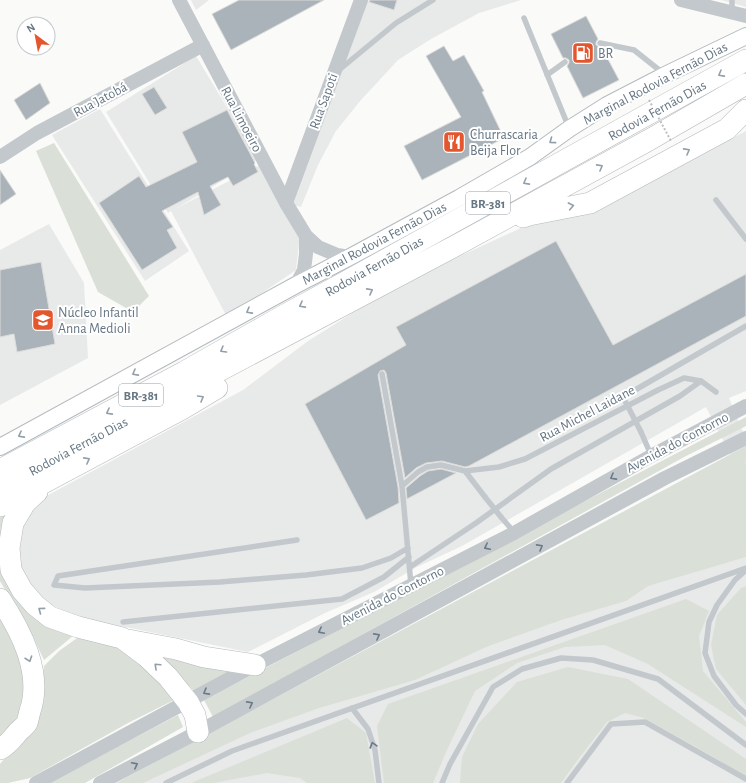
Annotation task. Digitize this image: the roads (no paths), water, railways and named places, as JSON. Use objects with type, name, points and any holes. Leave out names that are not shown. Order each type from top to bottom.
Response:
[{"type":"highway","name":"Rodovia Fernão Dias","points":[[0,470],[184,372],[746,60]]},
{"type":"highway","name":"Rodovia Fernão Dias","points":[[0,487],[455,246],[649,140],[746,84]]},
{"type":"highway","name":"BR-381","points":[[455,246],[529,215],[590,203],[727,129],[746,110]]},
{"type":"highway","points":[[0,506],[182,409],[259,364],[348,303]]},
{"type":"highway","points":[[53,478],[25,503],[13,523],[9,548],[11,570],[22,590],[35,606],[50,617],[78,627],[122,630],[204,657],[255,665]]},
{"type":"highway","points":[[0,599],[11,617],[34,672],[33,703],[26,723],[6,745],[0,749]]},
{"type":"highway","points":[[122,630],[168,677],[188,702],[196,715],[198,732]]},
{"type":"main road","name":"Marginal Rodovia Fernão Dias","points":[[0,447],[458,198],[523,160],[607,105],[665,74],[746,36]]},
{"type":"street","name":"Rua Limoeiro","points":[[179,0],[286,203],[306,236],[318,247],[350,257]]},
{"type":"street","name":"Rua Sapoti","points":[[286,203],[361,0]]},
{"type":"street","points":[[681,0],[732,6],[746,16]]},
{"type":"street","name":"Rua Jatobá","points":[[0,157],[37,133],[202,45]]},
{"type":"street","points":[[296,285],[304,270],[306,236]]},
{"type":"street","name":"Avenida do Contorno","points":[[36,783],[255,665],[514,533],[651,456],[746,406]]},
{"type":"street","name":"Avenida do Contorno","points":[[100,783],[198,732],[665,478],[746,438]]},
{"type":"lane","points":[[334,74],[396,24],[433,0]]},
{"type":"lane","points":[[524,18],[569,129]]},
{"type":"lane","points":[[600,43],[634,50],[665,74]]},
{"type":"lane","points":[[547,75],[565,62]]},
{"type":"lane","points":[[716,200],[746,239]]},
{"type":"lane","points":[[651,456],[641,432],[623,397],[746,326]]},
{"type":"lane","points":[[382,374],[402,486],[411,586]]},
{"type":"lane","name":"Rua Michel Laidane","points":[[464,471],[499,467],[525,459],[684,378],[701,381]]},
{"type":"lane","points":[[410,567],[476,523],[551,469],[680,396],[701,381],[716,392]]},
{"type":"lane","points":[[402,486],[418,472],[427,467],[440,465],[464,471],[514,533]]},
{"type":"lane","points":[[297,540],[58,576],[54,585],[85,588],[220,582],[306,575],[362,568],[391,558],[408,548]]},
{"type":"lane","points":[[122,630],[342,599],[384,577],[409,557]]},
{"type":"lane","points":[[166,783],[232,751],[746,569]]},
{"type":"lane","points":[[746,569],[735,580],[717,605],[709,622],[705,653],[714,676],[736,705],[746,714]]},
{"type":"lane","points":[[442,783],[450,764],[493,687],[522,670],[561,658],[593,660],[658,679],[746,745]]},
{"type":"lane","points":[[352,708],[368,729],[375,750],[379,783]]},
{"type":"lane","points":[[567,783],[611,724],[645,722],[746,779]]},
{"type":"place","name":"BR","points":[[583,53]]},
{"type":"place","name":"Churrascaria Beija Flor","points":[[454,142]]},
{"type":"place","name":"Núcleo Infantil Anna Medioli","points":[[43,320]]}]
